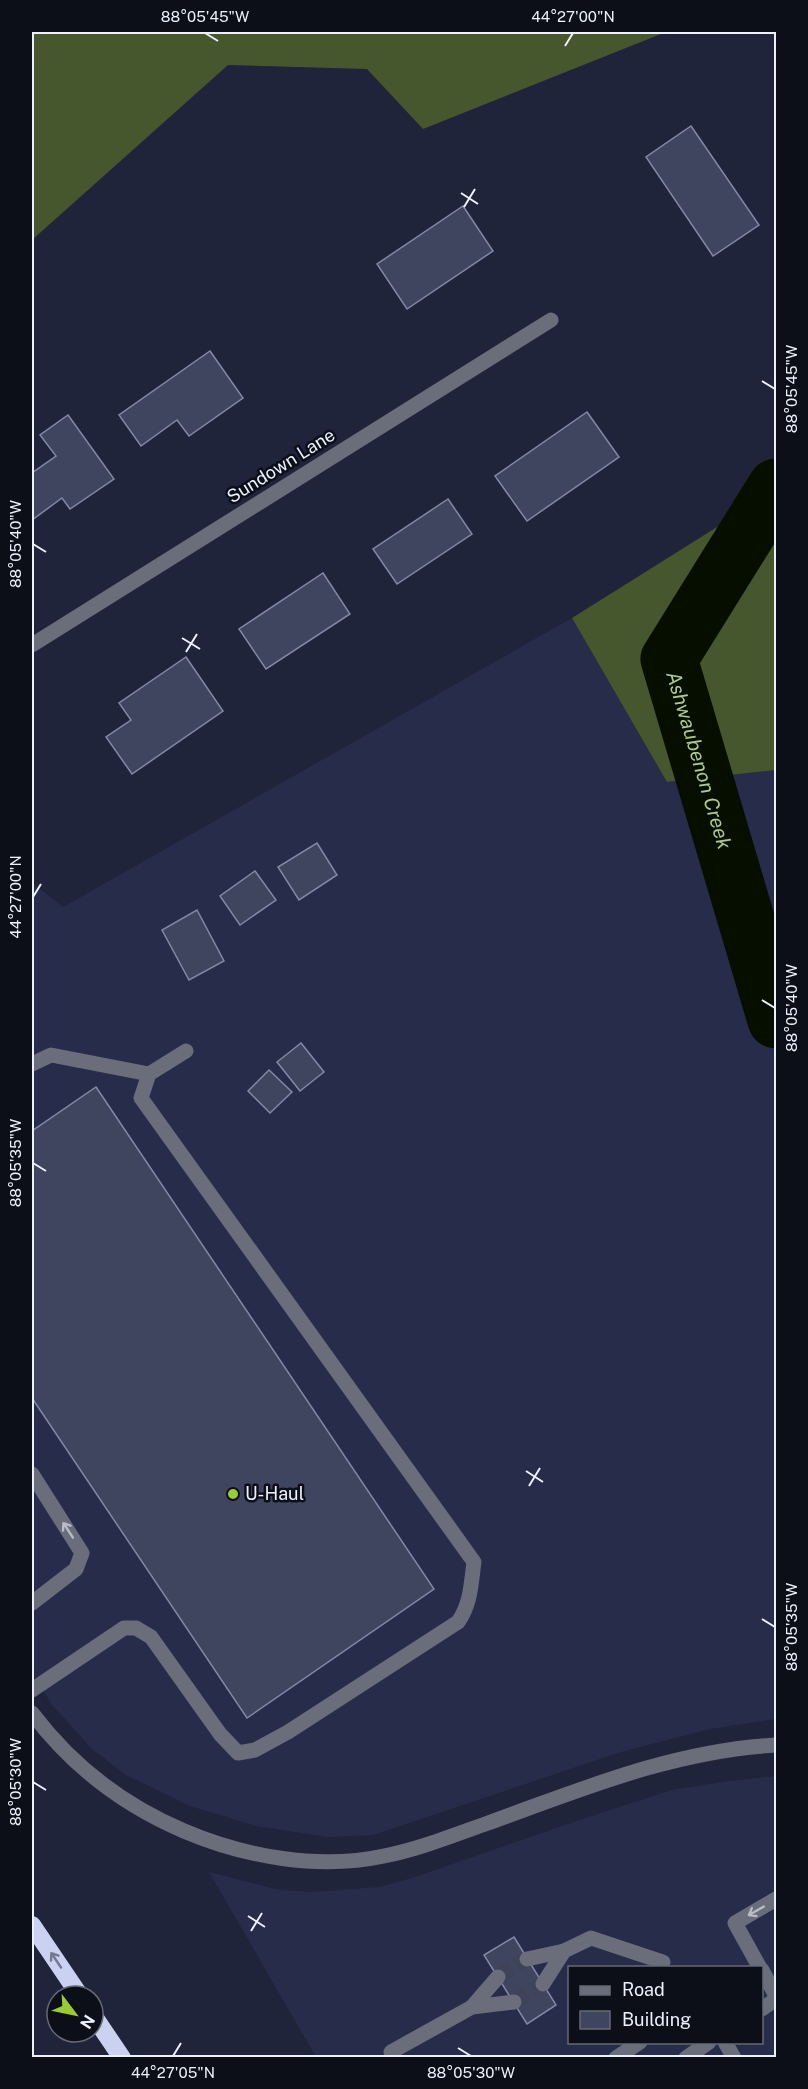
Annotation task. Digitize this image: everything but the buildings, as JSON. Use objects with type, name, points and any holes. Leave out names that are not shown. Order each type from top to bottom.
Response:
[{"type":"highway","points":[[32,1925],[72,1984]]},
{"type":"highway","points":[[105,2033],[122,2058]]},
{"type":"street","name":"Sundown Lane","points":[[32,645],[550,320]]},
{"type":"street","points":[[32,1690],[124,1628],[136,1628],[151,1637],[220,1734],[238,1753],[255,1750],[288,1732],[458,1622],[465,1613],[470,1594],[474,1562],[141,1098],[149,1074],[186,1051]]},
{"type":"street","points":[[32,1064],[51,1055],[149,1074]]},
{"type":"street","points":[[32,1474],[82,1553],[76,1569],[32,1603]]},
{"type":"street","points":[[32,1713],[63,1750],[93,1778],[159,1820],[233,1848],[278,1858],[317,1861],[384,1856],[427,1845],[654,1765],[723,1750],[777,1745]]},
{"type":"street","points":[[759,1966],[735,1923],[777,1899]]},
{"type":"street","points":[[527,1959],[564,1951],[591,1938],[663,1962]]},
{"type":"street","points":[[543,1984],[564,1951]]},
{"type":"street","points":[[763,1973],[777,1998],[763,2008]]},
{"type":"street","points":[[391,2052],[472,2007],[498,1977]]},
{"type":"street","points":[[472,2007],[514,2002]]},
{"type":"street","points":[[616,2058],[638,2044]]},
{"type":"street","points":[[686,2058],[707,2044]]},
{"type":"street","points":[[726,2044],[735,2058]]},
{"type":"shaded area","points":[[572,618],[667,782],[776,770],[776,1719],[710,1729],[621,1752],[373,1835],[328,1837],[256,1826],[190,1806],[126,1775],[92,1749],[53,1706],[32,1674],[32,883],[63,907]]},
{"type":"shaded area","points":[[776,1776],[776,2057],[316,2057],[209,1872],[275,1889],[309,1892],[380,1887],[672,1790]]},
{"type":"green space","points":[[32,32],[666,32],[423,129],[367,69],[228,65],[32,240]]},
{"type":"green space","points":[[776,490],[776,770],[667,782],[572,618]]},
{"type":"waterway","name":"Ashwaubenon Creek","points":[[776,487],[669,659],[776,1020]]},
{"type":"tunnel","points":[[498,1977],[527,1959]]},
{"type":"tunnel","points":[[514,2002],[543,1984]]},
{"type":"place","name":"U-Haul","points":[[233,1494]]}]
